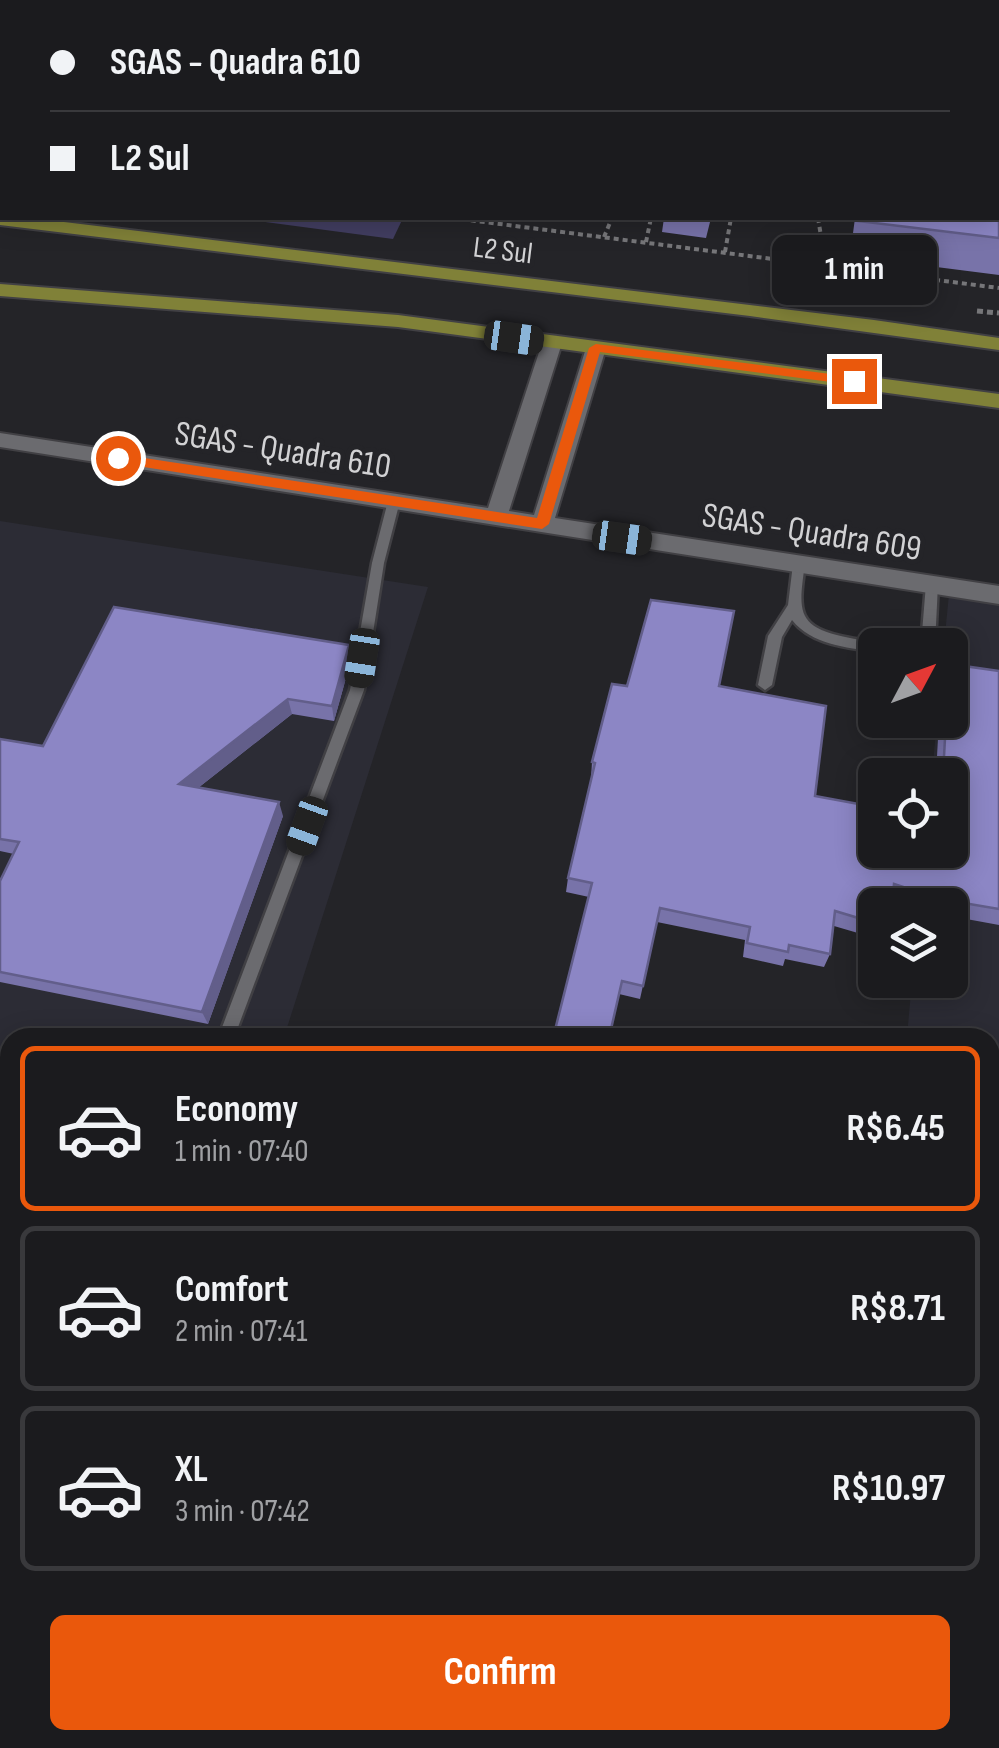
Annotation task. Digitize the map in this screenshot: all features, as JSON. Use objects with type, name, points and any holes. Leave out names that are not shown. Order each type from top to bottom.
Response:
[{"type":"main road","name":"L2 Sul","points":[[7,220],[160,242],[825,317],[999,344]]},
{"type":"main road","points":[[0,290],[398,321],[999,401]]},
{"type":"street","points":[[496,517],[552,343]]},
{"type":"street","points":[[542,524],[596,348]]},
{"type":"street","name":"SGAS - Quadra 610","points":[[0,440],[496,517]]},
{"type":"street","name":"SGAS - Quadra 609","points":[[496,517],[999,595]]},
{"type":"lane","points":[[230,1028],[357,690],[378,564],[394,501]]},
{"type":"lane","points":[[799,564],[796,615],[818,635],[858,644]]},
{"type":"lane","points":[[929,628],[932,584]]},
{"type":"lane","points":[[765,686],[775,636],[794,606]]},
{"type":"path","points":[[469,220],[999,288]]},
{"type":"path","points":[[516,226],[518,220]]},
{"type":"path","points":[[604,237],[611,220]]},
{"type":"path","points":[[646,242],[651,220]]},
{"type":"path","points":[[725,252],[731,220]]},
{"type":"path","points":[[818,220],[826,294]]},
{"type":"shaded area","points":[[251,220],[402,220],[393,239]]},
{"type":"shaded area","points":[[0,521],[428,587],[287,1028],[0,1028]]},
{"type":"shaded area","points":[[949,594],[999,602],[999,1028],[908,1028],[910,998],[968,998],[968,888],[950,888],[950,868],[968,868],[968,758],[934,758],[935,738],[968,738],[968,628],[946,628]]},
{"type":"building","points":[[999,220],[999,238],[858,221]]},
{"type":"building","points":[[651,600],[734,611],[719,686],[826,706],[815,796],[858,804],[858,868],[968,868],[968,758],[944,758],[945,738],[968,738],[968,667],[999,671],[999,909],[968,904],[968,888],[906,888],[894,884],[894,888],[858,888],[858,918],[835,911],[830,954],[789,945],[788,952],[747,943],[750,927],[660,908],[643,986],[622,981],[611,1028],[556,1028],[592,883],[568,878],[612,684],[627,686]]},
{"type":"building","points":[[114,607],[349,645],[332,706],[288,699],[179,784],[279,802],[202,1012],[0,972],[0,881],[19,842],[0,839],[0,739],[43,746]]},
{"type":"route","points":[[118,458],[542,524],[596,348],[854,381]]}]
